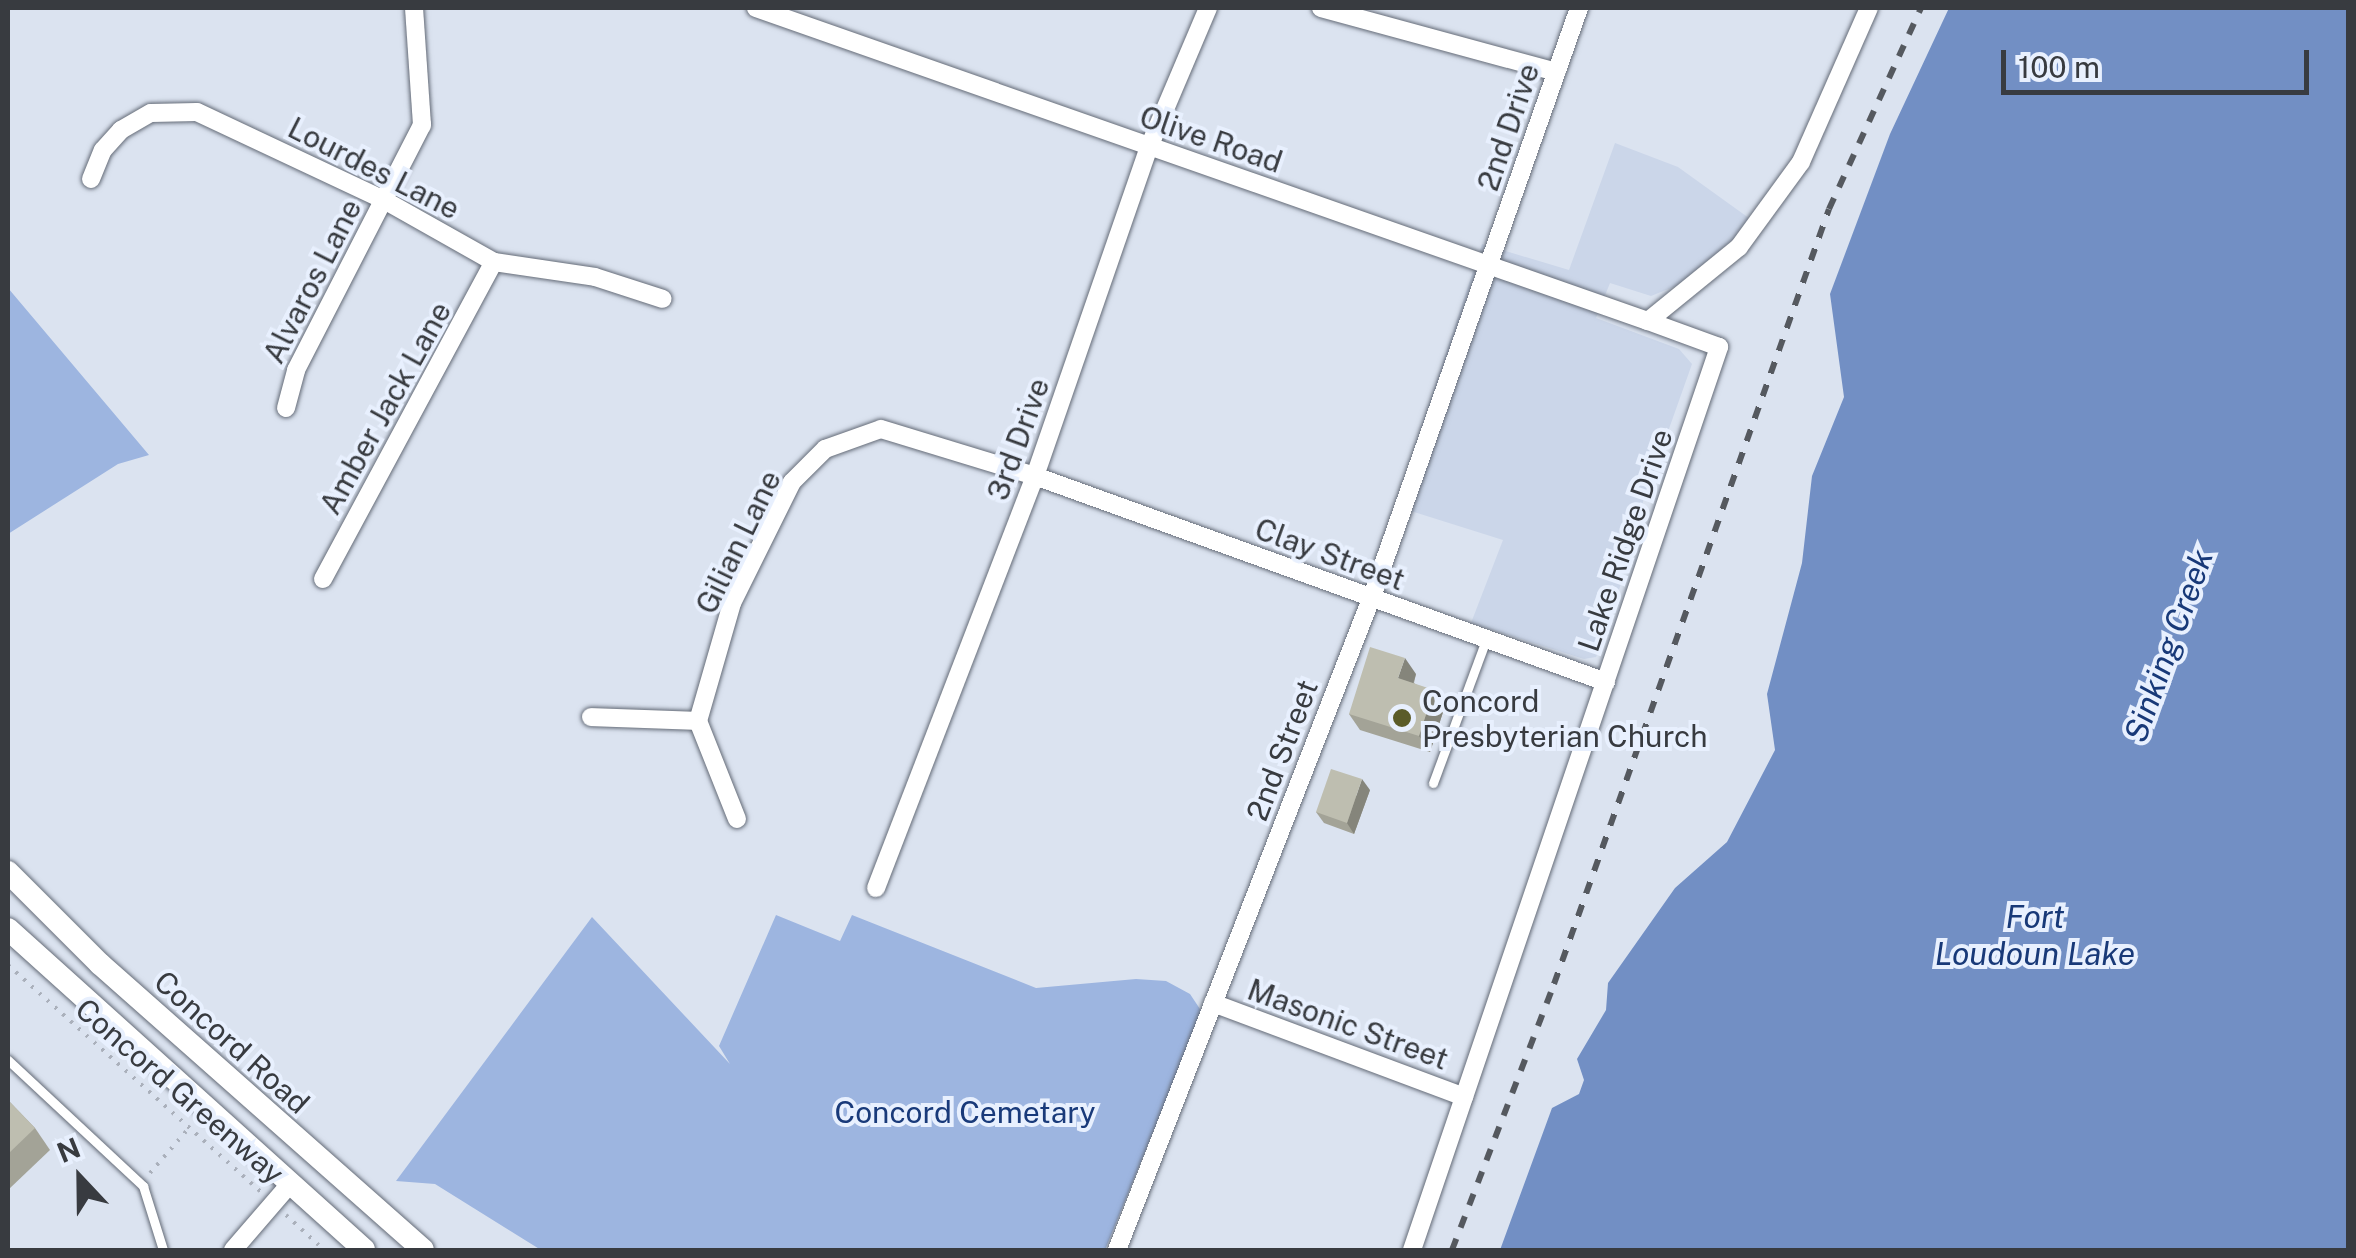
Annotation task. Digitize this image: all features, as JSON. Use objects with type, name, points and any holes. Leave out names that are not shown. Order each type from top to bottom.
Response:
[{"type":"main road","name":"Concord Road","points":[[8,872],[100,964],[423,1250]]},
{"type":"main road","points":[[8,929],[364,1250]]},
{"type":"main road","points":[[290,1184],[316,1158]]},
{"type":"street","name":"Alvaros Lane","points":[[286,408],[296,370],[422,125],[414,8]]},
{"type":"street","name":"Olive Road","points":[[756,8],[1648,321]]},
{"type":"street","name":"3rd Drive","points":[[876,888],[1035,476],[1149,146],[1208,8]]},
{"type":"street","points":[[1321,8],[1556,72]]},
{"type":"street","name":"2nd Drive","points":[[1488,266],[1579,8]]},
{"type":"street","points":[[1648,321],[1738,248],[1801,162],[1869,8]]},
{"type":"street","name":"Lourdes Lane","points":[[91,179],[102,150],[121,130],[151,112],[197,112],[384,200],[494,262],[595,276],[663,299]]},
{"type":"street","name":"Amber Jack Lane","points":[[323,579],[494,262]]},
{"type":"street","name":"2nd Street","points":[[1117,1250],[1370,599],[1488,266]]},
{"type":"street","name":"Lake Ridge Drive","points":[[1412,1250],[1720,347],[1648,321]]},
{"type":"street","name":"Gilian Lane","points":[[698,720],[732,603],[792,482],[825,449],[881,429],[1035,476]]},
{"type":"street","name":"Clay Street","points":[[1035,476],[1606,682]]},
{"type":"street","points":[[590,717],[698,720],[737,819]]},
{"type":"street","name":"Masonic Street","points":[[1213,1003],[1464,1097]]},
{"type":"street","points":[[233,1250],[290,1184]]},
{"type":"lane","points":[[1433,782],[1486,639]]},
{"type":"lane","points":[[8,1060],[140,1183],[164,1250]]},
{"type":"path","name":"Concord Greenway","points":[[8,965],[324,1250]]},
{"type":"path","points":[[140,1183],[189,1128]]},
{"type":"shaded area","points":[[1615,143],[1678,167],[1753,221],[1686,282],[1651,296],[1610,283],[1596,318],[1679,349],[1692,364],[1617,575],[1623,577],[1602,643],[1596,657],[1584,659],[1471,623],[1503,540],[1395,506],[1482,244],[1569,270]]},
{"type":"green space","points":[[8,288],[149,455],[118,464],[8,534]]},
{"type":"green space","name":"Concord Cemetary","points":[[776,915],[840,941],[852,915],[1036,988],[1136,979],[1166,981],[1190,994],[1202,1012],[1105,1250],[541,1250],[435,1184],[396,1181],[592,917],[730,1064],[719,1046]]},
{"type":"water","name":"Fort Loudoun Lake","points":[[1949,8],[2348,8],[2348,1250],[1500,1250],[1552,1108],[1579,1094],[1584,1080],[1577,1059],[1606,1010],[1608,983],[1675,888],[1727,842],[1775,750],[1767,694],[1802,563],[1812,476],[1844,397],[1830,294],[1890,134]]},
{"type":"building","name":"Concord Presbyterian Church","points":[[1370,647],[1405,658],[1398,678],[1434,690],[1419,736],[1349,714]]},
{"type":"building","points":[[1331,769],[1362,779],[1347,823],[1316,812]]},
{"type":"building","points":[[8,1100],[35,1128],[8,1154]]},
{"type":"railway","points":[[1452,1250],[1554,984],[1829,209],[1921,8]]},
{"type":"place","name":"Concord Presbyterian Church","points":[[1402,718]]},
{"type":"water label","name":"Sinking Creek","points":[[2169,646]]}]
